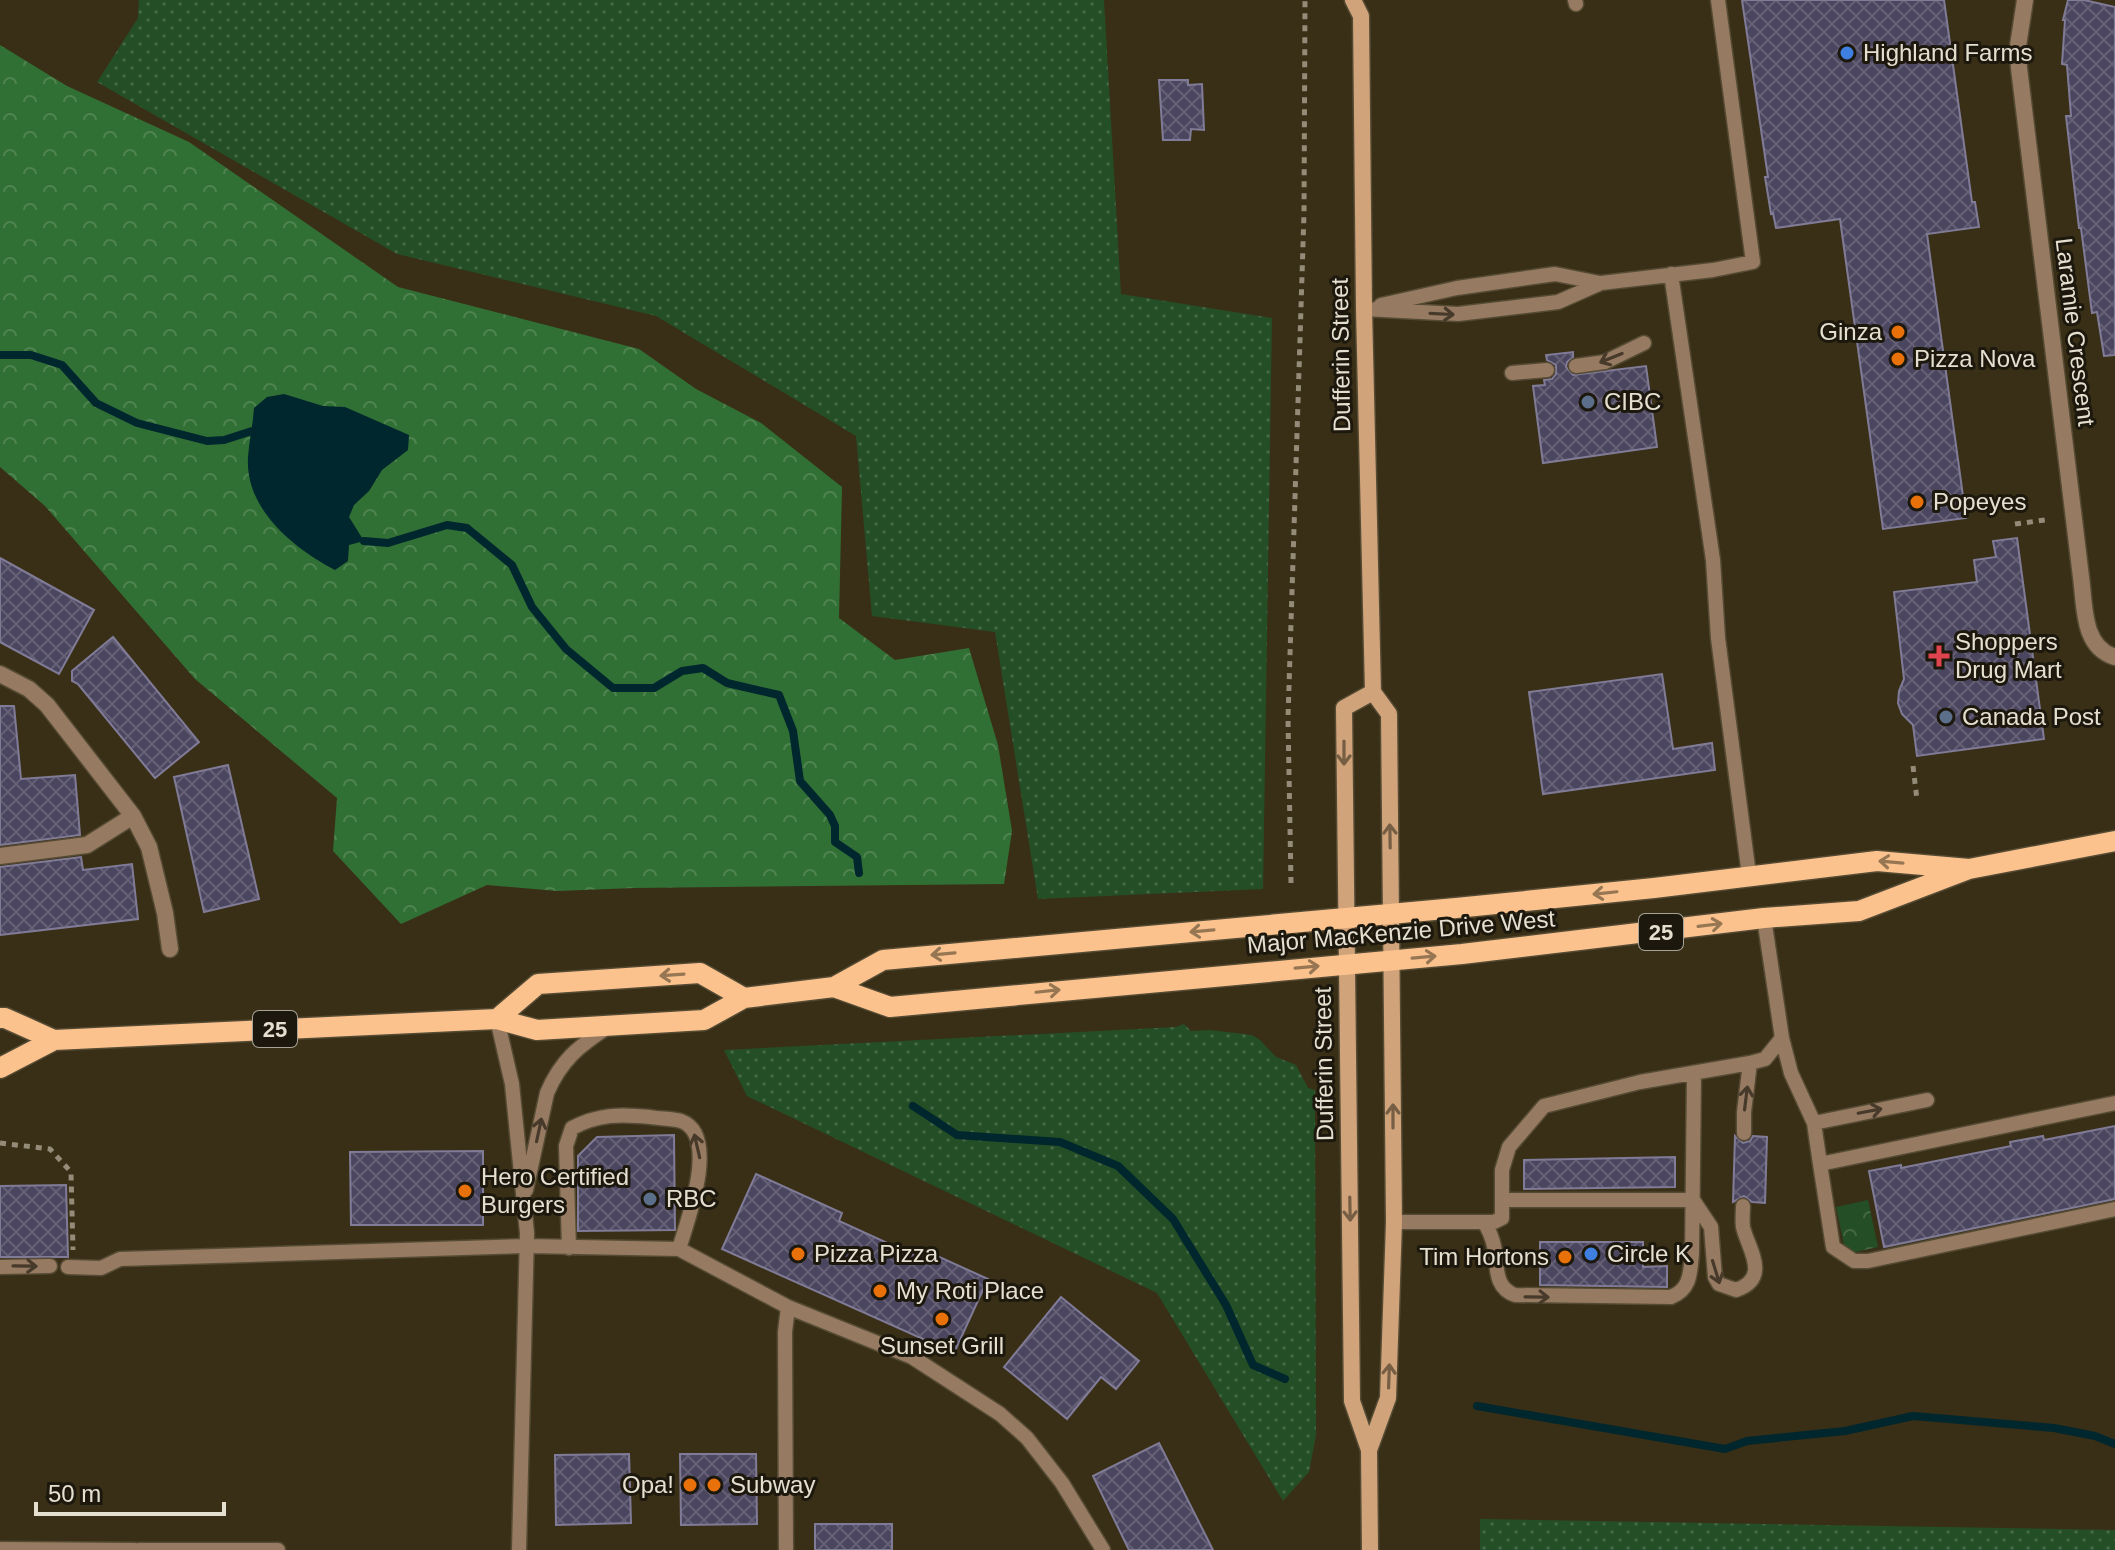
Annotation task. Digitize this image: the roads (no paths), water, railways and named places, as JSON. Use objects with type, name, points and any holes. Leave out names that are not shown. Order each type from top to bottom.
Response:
[{"type":"main road","name":"Dufferin Street","points":[[1353,0],[1361,16],[1373,692],[1389,714],[1392,960],[1394,1222],[1388,1398],[1369,1450]]},
{"type":"main road","name":"Dufferin Street","points":[[1361,16],[1370,0]]},
{"type":"main road","name":"Dufferin Street","points":[[1370,1550],[1369,1450],[1352,1401],[1344,708],[1373,692]]},
{"type":"main road","name":"Major MacKenzie Drive West","points":[[834,987],[890,1007],[1392,960],[1764,918],[1859,911],[1969,869],[2115,841]]},
{"type":"main road","name":"Major MacKenzie Drive West","points":[[0,1068],[54,1040],[497,1019],[537,1030],[704,1020],[744,998],[834,987],[883,960],[1654,888],[1877,861],[1969,869]]},
{"type":"main road","points":[[497,1019],[538,984],[700,973],[744,998]]},
{"type":"main road","name":"Major MacKenzie Drive West","points":[[0,1018],[54,1040]]},
{"type":"street","name":"Laramie Crescent","points":[[2025,0],[2018,46],[2019,68],[2081,577],[2093,644],[2104,654],[2115,657]]},
{"type":"street","points":[[0,674],[29,689],[47,705],[133,816],[149,847],[170,949]]},
{"type":"street","points":[[0,856],[87,845],[133,816]]},
{"type":"lane","points":[[1364,309],[1458,314],[1558,302],[1601,283],[1753,262],[1718,0]]},
{"type":"lane","points":[[1364,309],[1457,288],[1555,274],[1601,283]]},
{"type":"lane","points":[[1671,274],[1713,560],[1718,638],[1749,875]]},
{"type":"lane","points":[[1576,366],[1605,362],[1644,343]]},
{"type":"lane","points":[[1512,373],[1547,370]]},
{"type":"lane","points":[[1764,918],[1782,1038],[1791,1073],[1814,1123],[1833,1247],[1854,1261],[1868,1261],[2115,1209]]},
{"type":"lane","points":[[497,1019],[512,1084],[527,1246],[519,1550]]},
{"type":"lane","points":[[523,1206],[552,1081],[573,1051],[609,1026]]},
{"type":"lane","points":[[1394,1222],[1484,1222],[1502,1218],[1502,1170],[1509,1147],[1544,1106],[1640,1082],[1694,1075],[1765,1059],[1782,1038]]},
{"type":"lane","points":[[1744,1133],[1750,1063]]},
{"type":"lane","points":[[1484,1222],[1495,1248],[1498,1278],[1508,1292],[1515,1295],[1671,1297],[1681,1292],[1690,1278],[1694,1075]]},
{"type":"lane","points":[[1814,1123],[1927,1100]]},
{"type":"lane","points":[[1820,1164],[2115,1103]]},
{"type":"lane","points":[[569,1248],[566,1146],[572,1128],[589,1119],[620,1114],[683,1122],[694,1131],[700,1151],[699,1173],[679,1249]]},
{"type":"lane","points":[[1503,1200],[1693,1200]]},
{"type":"lane","points":[[1693,1200],[1711,1227],[1715,1277],[1719,1284],[1736,1290],[1747,1285],[1753,1277],[1754,1267],[1754,1254],[1743,1228],[1743,1206]]},
{"type":"lane","points":[[71,1267],[101,1268],[120,1259],[527,1246],[679,1249],[788,1307],[912,1357],[1000,1414],[1027,1438],[1062,1483],[1103,1550]]},
{"type":"lane","points":[[0,1267],[50,1266]]},
{"type":"lane","points":[[786,1550],[785,1332],[788,1307]]},
{"type":"lane","points":[[0,1549],[278,1550]]},
{"type":"water","points":[[284,394],[323,406],[345,407],[409,435],[408,450],[382,470],[369,491],[354,505],[349,517],[364,541],[349,545],[348,561],[335,570],[288,538],[263,510],[254,494],[248,457],[254,408],[267,397]]},
{"type":"waterway","points":[[0,355],[31,355],[62,365],[96,403],[137,423],[207,441],[224,440],[252,431]]},
{"type":"waterway","points":[[364,541],[388,543],[447,525],[467,528],[512,565],[532,607],[566,649],[613,688],[654,688],[682,671],[703,668],[727,683],[779,695],[793,731],[800,781],[830,815],[835,826],[835,842],[857,857],[859,873]]},
{"type":"waterway","points":[[913,1106],[957,1135],[1060,1142],[1118,1166],[1173,1219],[1226,1305],[1253,1365],[1285,1379]]},
{"type":"waterway","points":[[1477,1406],[1725,1449],[1747,1441],[1845,1431],[1913,1416],[2054,1428],[2095,1436],[2115,1444]]},
{"type":"place","name":"Highland Farms","points":[[1847,53]]},
{"type":"place","name":"Ginza","points":[[1898,332]]},
{"type":"place","name":"Pizza Nova","points":[[1898,359]]},
{"type":"place","name":"CIBC","points":[[1588,402]]},
{"type":"place","name":"Popeyes","points":[[1917,502]]},
{"type":"place","name":"Shoppers Drug Mart","points":[[1939,656]]},
{"type":"place","name":"Canada Post","points":[[1946,717]]},
{"type":"place","name":"Hero Certified Burgers","points":[[465,1191]]},
{"type":"place","name":"RBC","points":[[650,1199]]},
{"type":"place","name":"Pizza Pizza","points":[[798,1254]]},
{"type":"place","name":"Circle K","points":[[1591,1254]]},
{"type":"place","name":"Tim Hortons","points":[[1565,1257]]},
{"type":"place","name":"My Roti Place","points":[[880,1291]]},
{"type":"place","name":"Sunset Grill","points":[[942,1319]]},
{"type":"place","name":"Opa!","points":[[690,1485]]},
{"type":"place","name":"Subway","points":[[714,1485]]}]
